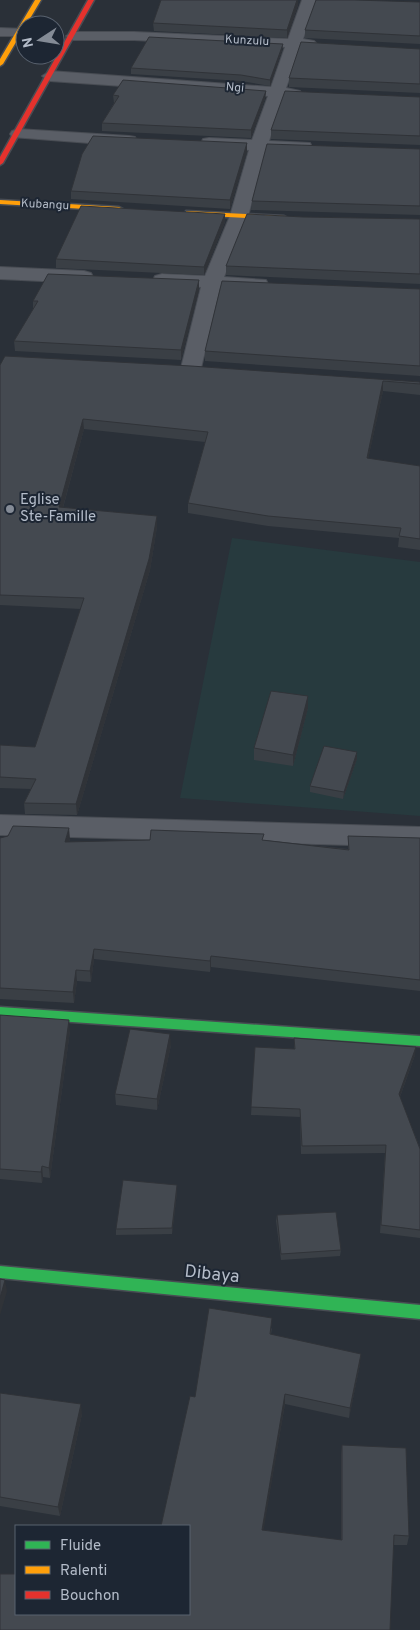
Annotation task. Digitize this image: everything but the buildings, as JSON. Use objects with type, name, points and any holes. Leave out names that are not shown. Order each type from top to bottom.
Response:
[{"type":"main road","points":[[29,15],[38,0]]},
{"type":"main road","points":[[0,163],[73,36],[91,0]]},
{"type":"main road","points":[[0,64],[15,39]]},
{"type":"main road","name":"Kubangu","points":[[0,202],[128,209]]},
{"type":"main road","points":[[175,212],[294,219]]},
{"type":"main road","points":[[0,1012],[420,1041]]},
{"type":"main road","name":"Dibaya","points":[[0,1272],[420,1312]]},
{"type":"street","points":[[302,0],[328,1]]},
{"type":"street","points":[[191,368],[212,282],[238,216],[259,144],[292,44],[309,0]]},
{"type":"street","points":[[0,32],[15,32]]},
{"type":"street","name":"Kunzulu","points":[[73,36],[134,36],[322,45]]},
{"type":"street","name":"Ngi","points":[[50,76],[241,88],[276,93],[314,95]]},
{"type":"street","points":[[18,134],[144,141]]},
{"type":"street","points":[[192,142],[325,148]]},
{"type":"street","points":[[0,273],[103,278]]},
{"type":"street","points":[[143,280],[282,285]]},
{"type":"street","points":[[0,825],[420,837]]},
{"type":"green space","points":[[232,538],[420,562],[420,816],[180,798]]},
{"type":"traffic: fast","points":[[0,1012],[420,1041]]},
{"type":"traffic: fast","points":[[0,1272],[420,1312]]},
{"type":"traffic: slow","points":[[0,64],[38,0]]},
{"type":"traffic: slow","points":[[0,202],[119,209]]},
{"type":"traffic: slow","points":[[189,213],[284,218]]},
{"type":"traffic: jam","points":[[0,163],[91,0]]},
{"type":"place","name":"Eglise Ste-Famille","points":[[10,509]]}]
